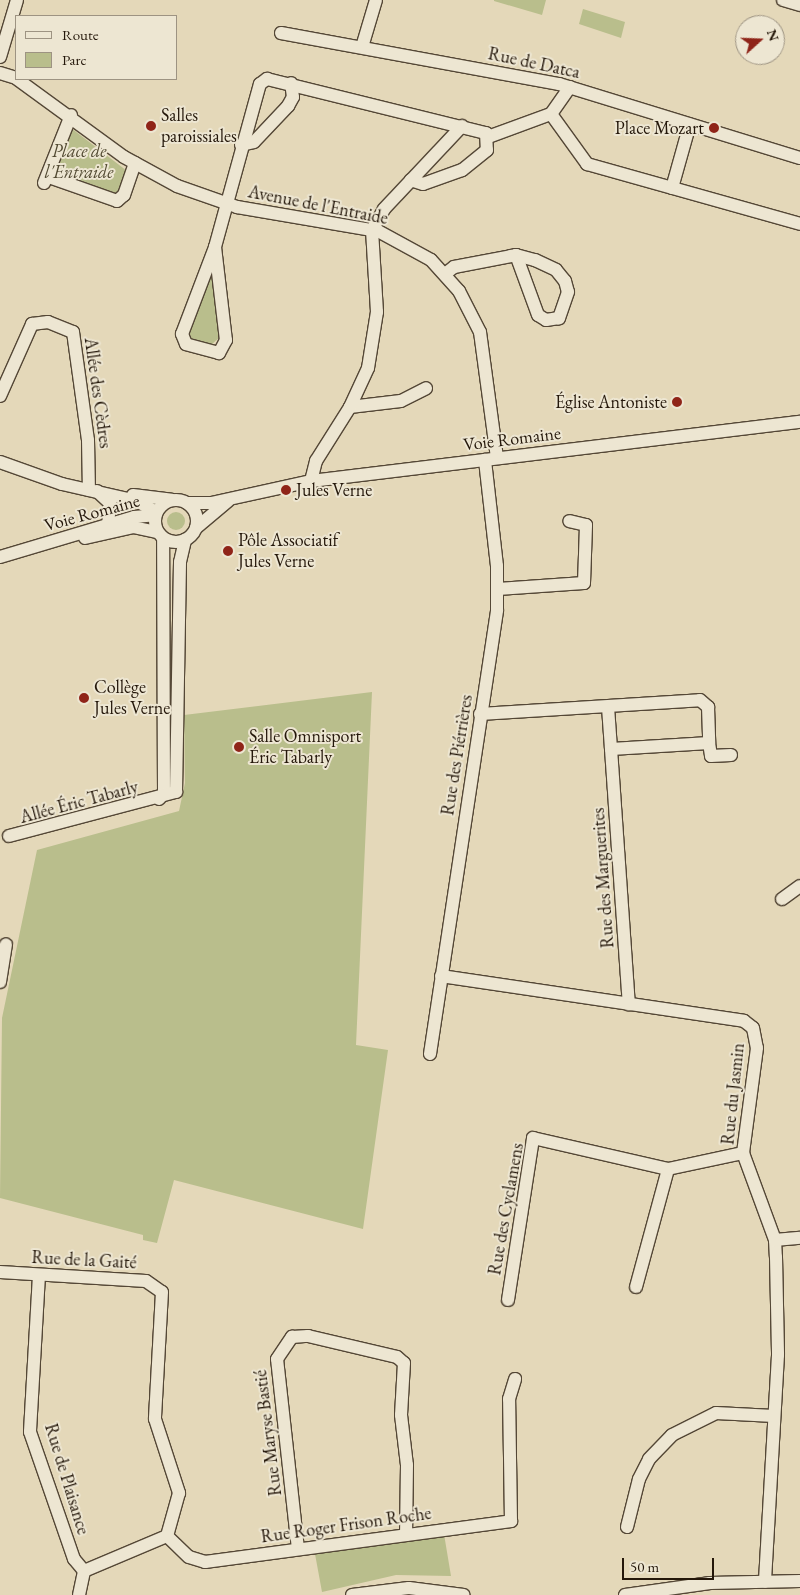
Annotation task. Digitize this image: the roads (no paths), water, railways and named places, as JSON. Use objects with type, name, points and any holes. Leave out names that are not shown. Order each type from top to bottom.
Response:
[{"type":"street","points":[[0,57],[17,0]]},
{"type":"street","points":[[362,47],[376,0]]},
{"type":"street","points":[[783,0],[800,5]]},
{"type":"street","name":"Rue de Datca","points":[[281,33],[570,87],[800,158]]},
{"type":"street","name":"Avenue de l'Entraide","points":[[0,73],[15,78]]},
{"type":"street","points":[[215,247],[226,340],[219,353],[186,344],[182,338],[215,247],[224,202],[260,84],[272,78],[375,108],[482,130],[488,137]]},
{"type":"street","name":"Avenue de l'Entraide","points":[[18,80],[135,163],[177,186],[224,202],[372,230],[414,248],[445,274],[471,309],[480,332],[491,459]]},
{"type":"street","points":[[241,145],[254,142],[288,106],[293,97],[291,83]]},
{"type":"street","points":[[488,137],[551,114],[570,87]]},
{"type":"street","points":[[551,114],[586,164],[800,224]]},
{"type":"street","points":[[70,115],[47,180],[117,201],[124,195],[135,163]]},
{"type":"street","points":[[672,188],[690,124]]},
{"type":"street","points":[[311,481],[316,461],[350,407],[374,340],[372,230],[411,180],[462,126]]},
{"type":"street","points":[[411,180],[423,184],[462,170],[484,154],[488,137]]},
{"type":"street","points":[[445,274],[454,267],[516,255],[563,276],[568,292],[558,318],[546,320],[538,315],[516,255]]},
{"type":"street","name":"Allée des Cèdres","points":[[0,396],[32,324],[48,322],[73,332],[93,491]]},
{"type":"street","points":[[350,407],[401,401],[426,388]]},
{"type":"street","name":"Voie Romaine","points":[[0,557],[108,524],[156,514],[172,500],[187,503],[230,500],[311,481],[800,422]]},
{"type":"street","name":"Rue des Piérrières","points":[[430,1054],[498,590],[491,459]]},
{"type":"street","points":[[0,462],[93,491],[172,500]]},
{"type":"street","points":[[93,491],[110,503],[108,524]]},
{"type":"street","points":[[118,495],[156,514]]},
{"type":"street","name":"Voie Romaine","points":[[38,546],[133,527],[185,540],[196,528],[230,500]]},
{"type":"street","points":[[187,503],[196,513],[196,528]]},
{"type":"street","name":"Voie Romaine","points":[[156,514],[160,535]]},
{"type":"street","points":[[498,590],[584,583],[586,524],[569,521]]},
{"type":"street","name":"Allée Éric Tabarly","points":[[159,799],[164,793],[160,535]]},
{"type":"street","name":"Allée Éric Tabarly","points":[[9,836],[174,794],[178,786],[180,562],[185,540]]},
{"type":"street","points":[[480,714],[705,702],[711,756],[731,755]]},
{"type":"street","name":"Rue des Marguerites","points":[[608,708],[629,1004]]},
{"type":"street","points":[[612,749],[709,743]]},
{"type":"street","points":[[782,899],[800,886]]},
{"type":"street","points":[[0,982],[6,944]]},
{"type":"street","name":"Rue du Jasmin","points":[[441,976],[744,1021],[753,1028],[758,1048],[743,1153],[775,1240],[774,1416],[765,1582]]},
{"type":"street","name":"Rue des Cyclamens","points":[[508,1300],[533,1138],[668,1169],[743,1153]]},
{"type":"street","points":[[636,1287],[668,1169]]},
{"type":"street","points":[[775,1240],[800,1238]]},
{"type":"street","name":"Rue de la Gaité","points":[[0,1272],[146,1281],[162,1292],[155,1419],[179,1493],[167,1536]]},
{"type":"street","name":"Rue de Plaisance","points":[[39,1275],[30,1432],[74,1559],[84,1571]]},
{"type":"street","name":"Rue Maryse Bastié","points":[[298,1550],[277,1359],[292,1337],[308,1336],[397,1356],[404,1363],[401,1415],[407,1465],[406,1535]]},
{"type":"street","name":"Rue Roger Frison Roche","points":[[167,1536],[196,1561],[298,1550],[511,1521],[509,1399],[515,1379]]},
{"type":"street","points":[[628,1527],[639,1479],[649,1459],[672,1435],[716,1413],[774,1416]]},
{"type":"street","points":[[79,1595],[84,1571],[167,1536]]},
{"type":"street","points":[[625,1595],[710,1583],[800,1581]]},
{"type":"street","points":[[352,1595],[409,1588],[464,1595]]},
{"type":"place","name":"Salles paroissiales","points":[[151,126]]},
{"type":"place","name":"Place Mozart","points":[[714,128]]},
{"type":"place","name":"Église Antoniste","points":[[677,402]]},
{"type":"place","name":"Jules Verne","points":[[286,490]]},
{"type":"place","name":"Pôle Associatif Jules Verne","points":[[228,551]]},
{"type":"place","name":"Collège Jules Verne","points":[[84,698]]},
{"type":"place","name":"Salle Omnisport Éric Tabarly","points":[[239,747]]},
{"type":"park label","name":"Place de l'Entraide","points":[[79,162]]}]
